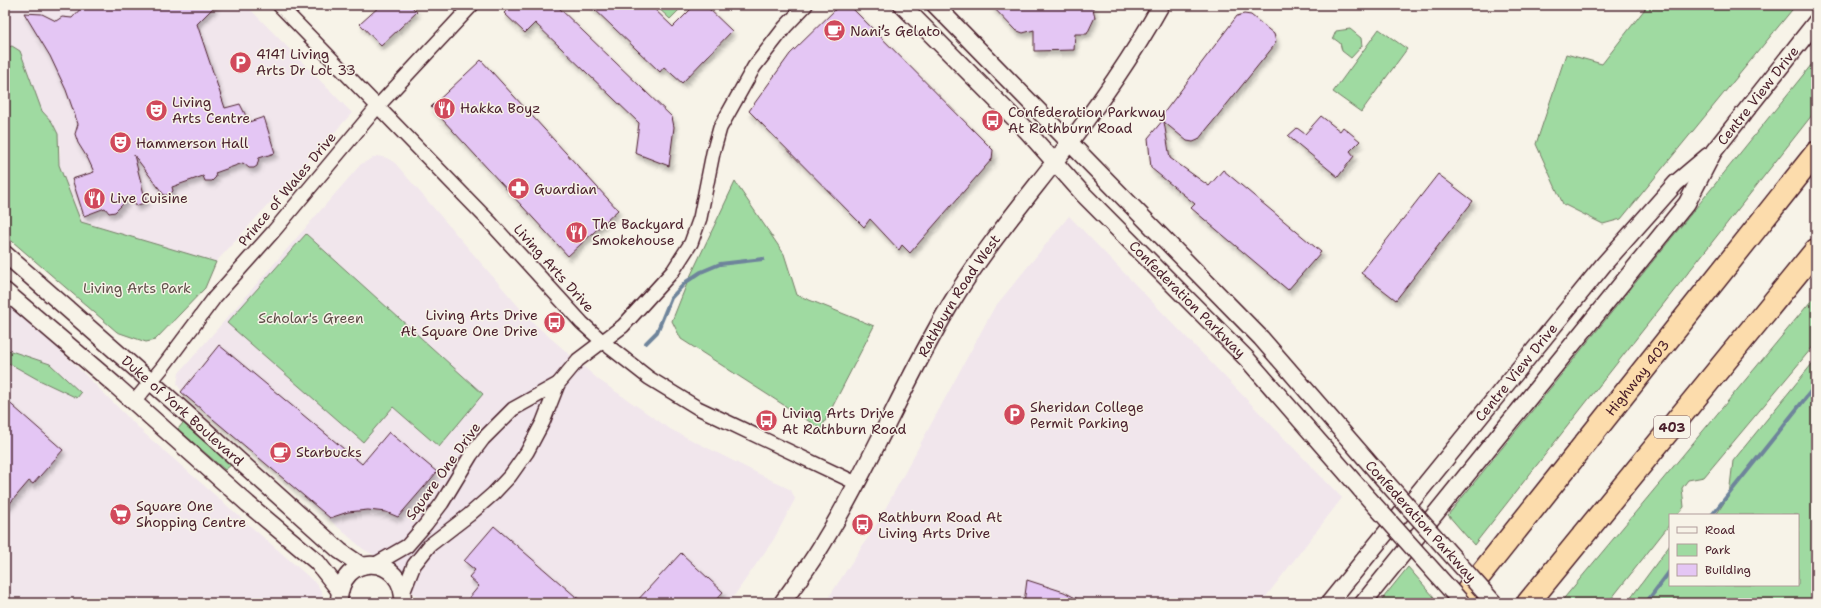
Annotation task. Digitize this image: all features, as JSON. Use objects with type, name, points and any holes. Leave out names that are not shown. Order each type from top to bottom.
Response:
[{"type":"highway","name":"Highway 403","points":[[1458,603],[1816,153]]},
{"type":"highway","name":"403","points":[[1528,603],[1816,250]]},
{"type":"street","name":"Living Arts Drive","points":[[279,5],[489,221],[582,322],[603,342],[649,378],[698,408],[856,483]]},
{"type":"street","name":"Prince of Wales Drive","points":[[134,402],[151,382],[215,297],[273,232],[378,106],[472,5]]},
{"type":"street","name":"Square One Drive","points":[[403,600],[414,565],[430,545],[469,515],[510,476],[527,452],[543,422],[558,384],[578,360],[623,326],[673,271],[691,243],[700,218],[713,153],[720,128],[758,61],[785,27],[806,5]]},
{"type":"street","name":"Confederation Parkway","points":[[902,5],[1026,130],[1083,194],[1247,359],[1462,603]]},
{"type":"street","name":"Confederation Parkway","points":[[935,5],[1068,142],[1194,267],[1261,338],[1378,473],[1494,603]]},
{"type":"street","name":"Rathburn Road West","points":[[782,603],[827,537],[914,369],[950,305],[983,254],[1054,162],[1119,73],[1161,5]]},
{"type":"street","name":"Centre View Drive","points":[[1363,603],[1687,203],[1714,151],[1816,22]]},
{"type":"street","name":"Centre View Drive","points":[[1329,603],[1604,264],[1676,183],[1714,151]]},
{"type":"street","name":"Duke of York Boulevard","points":[[5,254],[151,382],[340,552],[368,565],[385,568],[394,574],[400,583],[403,600]]},
{"type":"street","name":"Duke of York Boulevard","points":[[5,291],[134,402],[248,504],[318,562],[339,596]]},
{"type":"street","name":"Square One Drive","points":[[368,565],[407,546],[442,503],[483,440],[513,409],[558,384]]},
{"type":"street","points":[[339,596],[344,579],[352,571],[368,565]]},
{"type":"shaded area","points":[[5,5],[246,5],[352,113],[216,262],[81,222],[59,165],[60,148],[52,122],[42,111],[20,51],[12,46],[5,48]]},
{"type":"shaded area","points":[[377,156],[387,158],[395,163],[531,321],[599,380],[670,429],[791,490],[795,499],[774,539],[729,603],[424,603],[413,593],[395,567],[363,549],[180,389],[177,384],[179,373],[361,164]]},
{"type":"shaded area","points":[[1069,216],[1342,498],[1261,603],[825,603],[878,522],[994,308]]},
{"type":"shaded area","name":"Square One Shopping Centre","points":[[5,302],[60,350],[145,434],[317,584],[322,592],[323,603],[5,603]]},
{"type":"green space","points":[[655,5],[684,5],[670,19]]},
{"type":"green space","points":[[1648,5],[1796,5],[1621,219],[1603,224],[1563,204],[1536,144],[1566,54],[1602,64]]},
{"type":"green space","points":[[1350,29],[1361,38],[1362,46],[1351,58],[1342,51],[1340,43],[1333,38],[1336,31]]},
{"type":"green space","points":[[1379,29],[1407,49],[1361,112],[1333,92]]},
{"type":"green space","name":"Living Arts Park","points":[[12,46],[20,51],[42,111],[52,122],[58,134],[59,165],[81,222],[216,262],[205,288],[155,340],[146,342],[117,332],[5,235],[5,48]]},
{"type":"green space","points":[[1816,59],[1816,110],[1474,545],[1448,515]]},
{"type":"green space","points":[[735,182],[784,254],[797,295],[874,326],[821,429],[681,339],[672,321],[688,281]]},
{"type":"green space","name":"Scholar's Green","points":[[306,234],[483,394],[439,447],[393,407],[363,442],[227,323]]},
{"type":"green space","points":[[1816,295],[1816,343],[1704,477],[1688,480],[1682,488],[1684,507],[1678,514],[1669,514],[1669,525],[1608,603],[1560,603]]},
{"type":"green space","points":[[5,349],[50,364],[81,393],[77,398],[37,379],[5,361]]},
{"type":"green space","points":[[1816,359],[1816,603],[1627,603],[1669,546],[1669,586],[1799,586],[1799,514],[1717,514],[1729,495],[1733,461]]},
{"type":"green space","points":[[183,423],[231,465],[225,470],[178,429]]},
{"type":"green space","points":[[1408,567],[1434,597],[1430,603],[1379,603]]},
{"type":"building","name":"Living Arts Centre","points":[[84,5],[216,5],[197,24],[225,108],[240,104],[249,122],[264,117],[275,153],[259,158],[257,166],[254,168],[249,168],[243,163],[215,173],[216,177],[212,181],[205,181],[203,176],[172,187],[173,191],[169,195],[164,195],[134,155],[146,202],[136,206],[131,196],[115,212],[109,213],[105,208],[84,216],[72,179],[94,172],[78,143],[75,134],[78,124],[66,90],[50,56],[24,13],[42,14],[56,21],[62,17],[72,18]]},
{"type":"building","points":[[381,5],[410,5],[417,12],[381,46],[360,24]]},
{"type":"building","points":[[512,5],[556,5],[672,117],[674,127],[669,166],[635,153],[639,123],[535,23],[525,33],[504,13]]},
{"type":"building","points":[[590,5],[650,5],[673,27],[695,5],[705,5],[732,31],[682,83],[664,67],[660,72]]},
{"type":"building","points":[[840,5],[849,5],[993,150],[992,159],[910,253],[902,245],[899,250],[870,219],[864,227],[749,111],[790,54]]},
{"type":"building","points":[[991,5],[1092,5],[1095,17],[1087,34],[1075,34],[1074,50],[1034,51],[1034,30],[1023,33],[1015,30]]},
{"type":"building","points":[[1244,14],[1251,15],[1274,34],[1276,42],[1273,47],[1198,140],[1193,142],[1187,141],[1164,122],[1163,114],[1237,16]]},
{"type":"building","points":[[481,60],[618,210],[568,256],[431,107]]},
{"type":"building","points":[[1321,116],[1340,131],[1343,127],[1360,141],[1350,151],[1354,156],[1338,177],[1288,136],[1297,128],[1305,134]]},
{"type":"building","points":[[1163,120],[1170,158],[1209,186],[1223,170],[1321,252],[1288,290],[1191,208],[1195,204],[1151,168],[1148,138]]},
{"type":"building","points":[[1438,174],[1473,201],[1396,300],[1361,273]]},
{"type":"building","points":[[219,345],[362,464],[389,432],[437,472],[398,517],[386,512],[368,510],[348,512],[330,518],[181,392]]},
{"type":"building","points":[[5,399],[63,450],[33,484],[29,481],[5,509]]},
{"type":"building","points":[[494,526],[583,603],[476,603],[469,598],[479,586],[469,577],[475,570],[464,561]]},
{"type":"building","points":[[681,553],[723,592],[713,603],[635,603]]},
{"type":"building","points":[[1027,580],[1064,592],[1085,603],[1024,603]]},
{"type":"waterway","points":[[646,343],[657,332],[671,298],[686,282],[701,272],[720,264],[763,259]]},
{"type":"waterway","points":[[1713,514],[1816,385]]},
{"type":"waterway","points":[[1646,603],[1669,572]]},
{"type":"place","name":"Nani’s Gelato","points":[[835,31]]},
{"type":"place","name":"4141 Living Arts Dr Lot 33","points":[[241,62]]},
{"type":"place","name":"Hakka Boyz","points":[[444,108]]},
{"type":"place","name":"Living Arts Centre","points":[[157,110]]},
{"type":"place","name":"Confederation Parkway At Rathburn Road","points":[[993,120]]},
{"type":"place","name":"Hammerson Hall","points":[[120,143]]},
{"type":"place","name":"Guardian","points":[[518,189]]},
{"type":"place","name":"Live Cuisine","points":[[94,198]]},
{"type":"place","name":"The Backyard Smokehouse","points":[[577,232]]},
{"type":"place","name":"Living Arts Drive At Square One Drive","points":[[554,323]]},
{"type":"place","name":"Sheridan College Permit Parking","points":[[1015,415]]},
{"type":"place","name":"Living Arts Drive At Rathburn Road","points":[[767,421]]},
{"type":"place","name":"Starbucks","points":[[280,452]]},
{"type":"place","name":"Square One Shopping Centre","points":[[121,514]]},
{"type":"place","name":"Rathburn Road At Living Arts Drive","points":[[862,525]]}]
